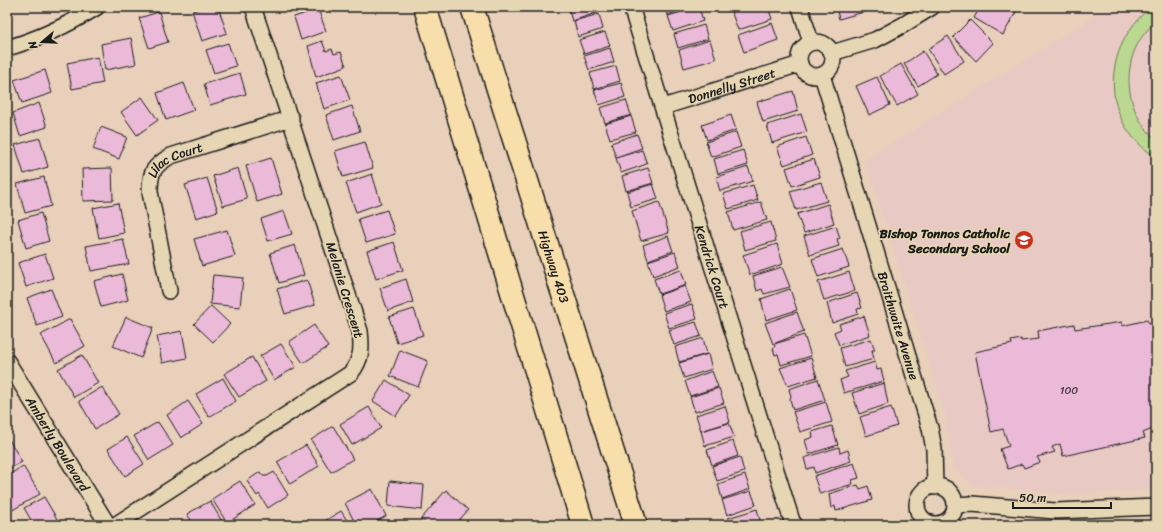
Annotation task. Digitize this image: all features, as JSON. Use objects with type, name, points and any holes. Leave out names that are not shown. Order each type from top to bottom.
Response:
[{"type":"highway","points":[[426,7],[583,525]]},
{"type":"highway","name":"Highway 403","points":[[472,7],[636,525]]},
{"type":"street","points":[[7,48],[38,38],[77,19],[96,7]]},
{"type":"street","name":"Melanie Crescent","points":[[115,525],[351,373],[358,364],[362,349],[360,331],[291,118],[253,7]]},
{"type":"street","name":"Kendrick Court","points":[[631,7],[792,521],[795,525]]},
{"type":"street","points":[[800,7],[811,42]]},
{"type":"street","points":[[832,53],[875,40],[932,7]]},
{"type":"street","points":[[811,42],[822,42],[832,53],[833,64],[830,69],[822,75],[817,76],[807,73],[800,64],[800,54],[802,49],[811,42]]},
{"type":"street","name":"Donnelly Street","points":[[663,107],[800,64]]},
{"type":"street","name":"Braithwaite Avenue","points":[[822,75],[930,428],[934,449],[935,487]]},
{"type":"street","name":"Lilac Court","points":[[169,291],[150,192],[150,177],[157,163],[189,150],[291,118]]},
{"type":"street","name":"Amberly Boulevard","points":[[7,361],[108,525]]},
{"type":"street","points":[[935,487],[946,490],[954,499],[955,505],[952,516],[940,525],[924,520],[918,507],[920,496],[929,488],[935,487]]},
{"type":"street","points":[[955,505],[972,504],[1055,511],[1156,507]]},
{"type":"shaded area","name":"Bishop Tonnos Catholic Secondary School","points":[[1110,7],[1156,7],[1156,489],[1064,494],[973,485],[955,469],[945,414],[866,160]]},
{"type":"green space","points":[[1151,7],[1156,7],[1156,22],[1144,34],[1135,48],[1129,80],[1131,97],[1136,113],[1144,127],[1156,139],[1156,157],[1137,142],[1124,124],[1116,105],[1113,84],[1116,63],[1123,42],[1135,23]]},
{"type":"building","points":[[206,7],[218,7],[227,33],[202,41],[192,11]]},
{"type":"building","points":[[568,7],[597,7],[599,12],[572,21]]},
{"type":"building","points":[[665,7],[692,7],[667,15]]},
{"type":"building","points":[[699,7],[703,21],[673,31],[668,16]]},
{"type":"building","points":[[745,7],[768,7],[772,19],[738,30],[731,11]]},
{"type":"building","points":[[836,7],[873,7],[874,9],[839,19]]},
{"type":"building","points":[[980,7],[1008,7],[1016,12],[1003,35],[974,18]]},
{"type":"building","points":[[318,9],[326,31],[301,40],[294,17]]},
{"type":"building","points":[[159,12],[168,42],[149,48],[139,18]]},
{"type":"building","points":[[599,14],[603,29],[578,37],[574,21]]},
{"type":"building","points":[[970,20],[993,43],[976,61],[953,37]]},
{"type":"building","points":[[772,23],[778,40],[744,52],[738,35]]},
{"type":"building","points":[[704,25],[708,39],[678,48],[674,34]]},
{"type":"building","points":[[605,32],[610,46],[584,54],[579,40]]},
{"type":"building","points":[[948,36],[964,61],[944,74],[928,49]]},
{"type":"building","points":[[131,38],[136,64],[105,70],[101,44]]},
{"type":"building","points":[[710,40],[716,59],[684,68],[679,50]]},
{"type":"building","points":[[322,41],[326,51],[332,49],[334,54],[341,52],[346,66],[316,77],[308,46]]},
{"type":"building","points":[[228,43],[236,66],[214,73],[206,50]]},
{"type":"building","points":[[610,48],[614,62],[589,70],[584,56]]},
{"type":"building","points":[[923,51],[937,74],[918,86],[904,64]]},
{"type":"building","points":[[98,57],[103,83],[72,89],[67,63]]},
{"type":"building","points":[[901,64],[918,94],[897,106],[880,76]]},
{"type":"building","points":[[616,66],[620,81],[594,89],[590,73]]},
{"type":"building","points":[[45,70],[52,93],[22,103],[14,80]]},
{"type":"building","points":[[240,73],[246,94],[210,105],[204,84]]},
{"type":"building","points":[[341,75],[350,100],[324,109],[316,83]]},
{"type":"building","points":[[877,77],[890,105],[869,115],[856,86]]},
{"type":"building","points":[[184,83],[194,110],[166,120],[157,93]]},
{"type":"building","points":[[621,83],[625,97],[599,105],[594,90]]},
{"type":"building","points":[[793,91],[798,111],[763,122],[757,102]]},
{"type":"building","points":[[142,97],[158,120],[137,135],[121,112]]},
{"type":"building","points":[[626,100],[631,115],[605,123],[600,108]]},
{"type":"building","points":[[39,103],[47,127],[20,136],[13,113]]},
{"type":"building","points":[[352,106],[360,131],[334,140],[326,115]]},
{"type":"building","points":[[801,114],[807,132],[772,143],[767,125]]},
{"type":"building","points":[[731,115],[736,130],[707,140],[702,125]]},
{"type":"building","points":[[631,116],[636,132],[610,139],[605,124]]},
{"type":"building","points":[[101,127],[127,137],[119,159],[93,149]]},
{"type":"building","points":[[736,132],[741,147],[711,157],[706,142]]},
{"type":"building","points":[[637,134],[642,148],[616,157],[611,143]]},
{"type":"building","points":[[806,137],[812,155],[784,165],[777,147]]},
{"type":"building","points":[[40,138],[48,167],[24,174],[15,145]]},
{"type":"building","points":[[365,142],[373,168],[343,177],[335,151]]},
{"type":"building","points":[[642,150],[647,164],[621,173],[616,158]]},
{"type":"building","points":[[743,150],[748,165],[718,174],[714,159]]},
{"type":"building","points":[[271,158],[282,194],[257,202],[246,166]]},
{"type":"building","points":[[814,159],[820,177],[792,186],[786,168]]},
{"type":"building","points":[[748,167],[753,181],[720,191],[716,177]]},
{"type":"building","points":[[112,168],[113,200],[83,201],[82,169]]},
{"type":"building","points":[[238,168],[247,199],[223,206],[213,176]]},
{"type":"building","points":[[648,168],[653,183],[626,191],[622,176]]},
{"type":"building","points":[[372,174],[381,203],[356,212],[346,183]]},
{"type":"building","points":[[44,177],[51,206],[25,213],[17,184]]},
{"type":"building","points":[[207,178],[218,211],[196,218],[185,185]]},
{"type":"building","points":[[821,182],[827,201],[796,210],[790,191]]},
{"type":"building","points":[[653,184],[658,199],[631,207],[627,192]]},
{"type":"building","points":[[753,185],[758,200],[728,209],[723,194]]},
{"type":"building","points":[[659,202],[669,233],[641,241],[632,211]]},
{"type":"building","points":[[761,202],[767,220],[733,230],[728,212]]},
{"type":"building","points":[[118,203],[124,233],[99,238],[93,208]]},
{"type":"building","points":[[828,204],[834,223],[804,233],[797,214]]},
{"type":"building","points":[[387,210],[395,234],[366,243],[358,219]]},
{"type":"building","points":[[284,211],[292,234],[268,241],[261,219]]},
{"type":"building","points":[[41,213],[49,241],[26,248],[18,220]]},
{"type":"building","points":[[771,222],[776,241],[745,250],[740,231]]},
{"type":"building","points":[[836,226],[840,238],[837,239],[839,246],[810,255],[804,236]]},
{"type":"building","points":[[227,230],[235,256],[202,266],[194,239]]},
{"type":"building","points":[[668,236],[673,251],[648,260],[643,245]]},
{"type":"building","points":[[123,239],[129,264],[91,271],[86,246]]},
{"type":"building","points":[[394,242],[403,270],[376,279],[367,251]]},
{"type":"building","points":[[777,244],[783,264],[750,275],[743,255]]},
{"type":"building","points":[[295,245],[304,275],[279,283],[270,253]]},
{"type":"building","points":[[843,249],[849,267],[818,277],[812,259]]},
{"type":"building","points":[[675,252],[680,266],[653,276],[648,261]]},
{"type":"building","points":[[45,254],[53,278],[26,287],[18,263]]},
{"type":"building","points":[[782,267],[790,287],[764,294],[762,289],[757,291],[753,276]]},
{"type":"building","points":[[681,270],[686,285],[659,294],[654,279]]},
{"type":"building","points":[[849,272],[855,291],[824,300],[818,282]]},
{"type":"building","points":[[122,274],[128,300],[101,307],[94,281]]},
{"type":"building","points":[[213,275],[243,278],[240,307],[210,304]]},
{"type":"building","points":[[406,279],[413,302],[388,311],[380,288]]},
{"type":"building","points":[[307,280],[315,305],[285,314],[277,289]]},
{"type":"building","points":[[685,286],[691,302],[664,311],[659,295]]},
{"type":"building","points":[[51,289],[62,317],[37,326],[27,298]]},
{"type":"building","points":[[790,289],[797,310],[766,320],[761,299]]},
{"type":"building","points":[[857,293],[862,308],[857,309],[858,314],[832,323],[827,303]]},
{"type":"building","points":[[692,304],[697,319],[669,328],[664,313]]},
{"type":"building","points":[[211,306],[230,324],[213,342],[194,324]]},
{"type":"building","points":[[414,309],[423,335],[397,343],[389,317]]},
{"type":"building","points":[[797,312],[804,332],[773,344],[765,323]]},
{"type":"building","points":[[864,316],[870,335],[839,345],[834,332],[841,329],[839,324]]},
{"type":"building","points":[[126,317],[153,328],[141,358],[113,346]]},
{"type":"building","points":[[70,319],[85,346],[56,363],[41,335]]},
{"type":"building","points":[[1147,320],[1152,327],[1156,326],[1156,433],[1152,429],[1143,433],[1145,438],[1063,456],[1060,444],[1052,447],[1055,452],[1037,457],[1040,462],[1024,468],[1022,464],[1008,469],[1000,449],[1009,446],[1003,429],[991,432],[975,352],[1012,344],[1011,341],[1021,339],[1021,341],[1039,339],[1038,331],[1074,324],[1075,329],[1122,322],[1122,326]]},
{"type":"building","points":[[696,322],[701,336],[674,345],[669,330]]},
{"type":"building","points":[[314,325],[328,347],[303,363],[289,342]]},
{"type":"building","points":[[182,331],[187,358],[162,363],[157,336]]},
{"type":"building","points":[[804,335],[811,356],[781,365],[778,354],[775,355],[773,348],[775,347],[774,344]]},
{"type":"building","points":[[703,338],[707,354],[679,362],[675,347]]},
{"type":"building","points":[[871,339],[875,350],[872,350],[874,359],[845,367],[840,348]]},
{"type":"building","points":[[281,344],[296,367],[274,380],[260,356]]},
{"type":"building","points":[[400,350],[428,361],[418,387],[390,376]]},
{"type":"building","points":[[708,354],[712,369],[684,378],[679,363]]},
{"type":"building","points":[[82,355],[98,383],[74,397],[58,369]]},
{"type":"building","points":[[252,357],[266,381],[239,397],[224,374]]},
{"type":"building","points":[[811,358],[817,377],[788,386],[780,368]]},
{"type":"building","points":[[875,362],[877,370],[881,369],[884,381],[844,393],[840,380],[848,377],[845,371]]},
{"type":"building","points":[[712,371],[718,387],[690,396],[685,381]]},
{"type":"building","points":[[223,378],[236,401],[209,417],[196,394]]},
{"type":"building","points":[[818,379],[825,400],[793,410],[789,389]]},
{"type":"building","points":[[386,380],[409,395],[396,416],[373,401]]},
{"type":"building","points":[[884,383],[888,404],[859,414],[852,393]]},
{"type":"building","points":[[102,387],[119,414],[95,429],[79,401]]},
{"type":"building","points":[[719,388],[724,403],[695,412],[690,397]]},
{"type":"building","points":[[188,401],[203,424],[181,438],[167,415]]},
{"type":"building","points":[[826,402],[832,422],[800,432],[793,412]]},
{"type":"building","points":[[725,406],[730,422],[701,431],[696,415]]},
{"type":"building","points":[[369,407],[381,428],[352,445],[340,424]]},
{"type":"building","points":[[891,407],[897,426],[866,436],[860,417]]},
{"type":"building","points":[[158,422],[173,445],[149,460],[134,436]]},
{"type":"building","points":[[729,423],[734,437],[705,446],[701,431]]},
{"type":"building","points":[[333,426],[353,459],[331,472],[311,440]]},
{"type":"building","points":[[832,426],[838,445],[809,454],[805,440],[813,437],[812,432]]},
{"type":"building","points":[[7,436],[22,462],[7,470]]},
{"type":"building","points":[[127,437],[144,464],[125,476],[108,449]]},
{"type":"building","points":[[733,441],[738,456],[712,465],[707,450]]},
{"type":"building","points":[[306,445],[319,466],[290,484],[277,462]]},
{"type":"building","points":[[839,447],[840,453],[848,450],[851,461],[815,473],[814,467],[807,469],[804,458]]},
{"type":"building","points":[[740,457],[744,472],[717,481],[712,466]]},
{"type":"building","points":[[854,463],[859,478],[852,480],[853,484],[820,494],[814,476]]},
{"type":"building","points":[[23,466],[40,494],[9,512],[7,508],[7,476]]},
{"type":"building","points":[[260,472],[263,476],[267,476],[274,472],[288,495],[268,508],[259,494],[257,496],[247,481]]},
{"type":"building","points":[[745,475],[750,489],[722,499],[718,484]]},
{"type":"building","points":[[240,481],[255,505],[227,523],[212,499]]},
{"type":"building","points":[[390,481],[424,485],[422,510],[388,506]]},
{"type":"building","points":[[858,485],[860,489],[868,486],[872,500],[836,511],[835,506],[831,508],[829,494]]},
{"type":"building","points":[[372,489],[386,516],[370,525],[356,525],[345,503]]},
{"type":"building","points":[[446,490],[468,510],[455,525],[428,525],[421,519]]},
{"type":"building","points":[[751,491],[756,505],[727,515],[722,500]]},
{"type":"building","points":[[44,497],[60,524],[34,525],[24,508]]},
{"type":"building","points":[[210,501],[224,525],[194,525],[187,514]]},
{"type":"building","points":[[757,509],[761,524],[730,525],[728,518]]},
{"type":"building","points":[[341,511],[350,525],[318,525]]},
{"type":"place","name":"Bishop Tonnos Catholic Secondary School","points":[[1024,240]]}]
